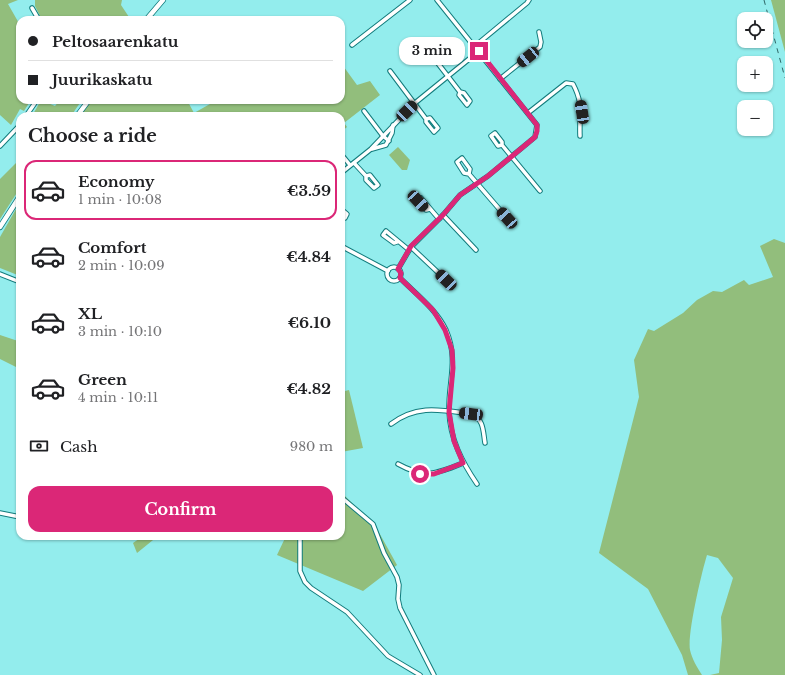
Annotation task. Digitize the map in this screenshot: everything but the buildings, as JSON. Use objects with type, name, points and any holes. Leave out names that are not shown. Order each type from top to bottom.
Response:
[{"type":"street","points":[[149,16],[163,0]]},
{"type":"street","points":[[352,45],[410,0]]},
{"type":"street","points":[[398,269],[410,248],[443,215],[460,195],[512,157],[535,137],[537,131],[537,125],[528,113],[437,0]]},
{"type":"street","points":[[475,46],[529,0]]},
{"type":"street","points":[[32,8],[37,16]]},
{"type":"street","points":[[500,79],[540,47],[541,42],[539,32]]},
{"type":"street","points":[[423,44],[460,92]]},
{"type":"street","points":[[345,169],[371,149],[414,103],[479,51]]},
{"type":"street","points":[[390,72],[426,119]]},
{"type":"street","points":[[528,113],[566,83],[574,84],[579,96],[582,112],[580,136]]},
{"type":"street","points":[[364,111],[383,136],[389,141]]},
{"type":"street","points":[[371,149],[381,147],[389,141],[393,125]]},
{"type":"street","points":[[0,146],[16,129]]},
{"type":"street","points":[[502,145],[540,191]]},
{"type":"street","points":[[345,159],[350,165]]},
{"type":"street","points":[[354,162],[366,176]]},
{"type":"street","points":[[469,174],[507,218]]},
{"type":"street","points":[[0,227],[16,202]]},
{"type":"street","points":[[430,209],[439,219]]},
{"type":"street","points":[[443,215],[476,250]]},
{"type":"street","points":[[396,242],[410,248],[446,280]]},
{"type":"street","points":[[345,248],[388,271]]},
{"type":"street","points":[[394,267],[398,269],[401,273],[400,278],[394,281],[390,280],[387,277],[388,271],[394,267]]},
{"type":"street","points":[[0,274],[16,280]]},
{"type":"street","points":[[400,278],[433,310],[445,330],[452,350],[453,368],[449,412],[454,441],[463,463],[477,484]]},
{"type":"street","points":[[391,424],[398,419],[424,409],[477,416],[482,425],[485,443]]},
{"type":"street","points":[[398,464],[420,474],[434,474],[463,463]]},
{"type":"street","points":[[345,500],[373,524],[384,553],[397,577],[399,585],[398,599],[400,608],[434,675]]},
{"type":"street","points":[[0,513],[16,516]]},
{"type":"street","points":[[300,540],[300,571],[305,582],[311,588],[347,612],[388,656],[420,675]]},
{"type":"green space","points":[[0,0],[18,0],[8,4],[16,18],[16,104],[28,104],[24,111],[20,109],[18,112],[16,112],[16,116],[11,125],[0,115]]},
{"type":"green space","points":[[35,0],[122,0],[121,5],[128,16],[40,16],[35,6]]},
{"type":"green space","points":[[771,0],[785,0],[785,52]]},
{"type":"green space","points":[[345,68],[357,85],[370,81],[380,95],[345,122],[345,112],[196,112],[210,104],[345,104]]},
{"type":"green space","points":[[39,104],[50,104],[55,106],[57,104],[79,104],[74,112],[34,112]]},
{"type":"green space","points":[[87,104],[189,104],[193,112],[82,112]]},
{"type":"green space","points":[[398,147],[410,160],[407,170],[402,170],[389,155]]},
{"type":"green space","points":[[16,163],[16,194],[0,219],[0,179]]},
{"type":"green space","points":[[16,209],[16,274],[0,268],[0,237]]},
{"type":"green space","points":[[774,239],[785,243],[785,675],[710,675],[719,673],[722,640],[721,617],[733,578],[718,558],[707,555],[696,602],[690,642],[692,657],[702,675],[688,675],[682,655],[648,589],[599,553],[639,397],[634,360],[648,329],[654,331],[683,313],[697,300],[713,291],[722,292],[744,280],[749,285],[773,277],[760,246]]},
{"type":"green space","points":[[0,335],[16,340],[16,367],[0,359]]},
{"type":"green space","points":[[349,390],[363,448],[345,451],[345,391]]},
{"type":"green space","points":[[345,496],[376,527],[397,565],[363,591],[277,555],[284,540],[345,540]]},
{"type":"green space","points":[[137,540],[153,540],[137,553],[133,543]]},
{"type":"railway","points":[[764,0],[785,78]]},
{"type":"route","points":[[420,474],[434,474],[463,463],[454,441],[449,412],[453,368],[452,350],[445,330],[433,310],[400,278],[401,273],[398,269],[400,263],[411,246],[443,215],[460,195],[512,157],[535,137],[537,131],[537,125],[479,51]]}]
